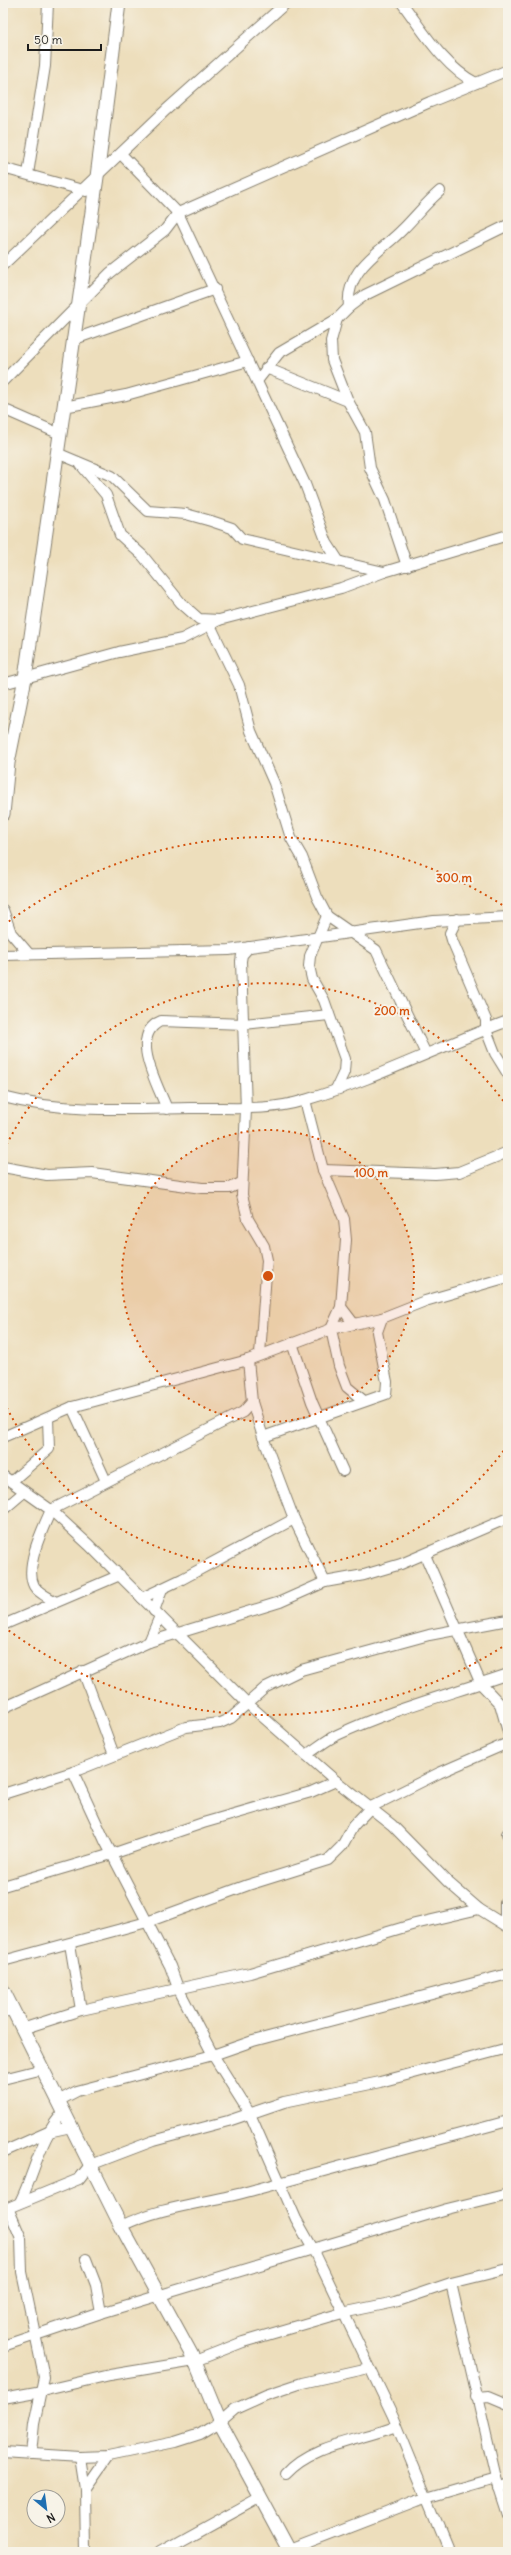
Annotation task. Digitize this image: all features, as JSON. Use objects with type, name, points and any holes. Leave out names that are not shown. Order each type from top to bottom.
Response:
[{"type":"street","points":[[28,174],[45,66],[48,3]]},
{"type":"street","points":[[3,814],[6,764],[25,678],[64,407],[72,340],[95,194],[119,3]]},
{"type":"street","points":[[3,265],[82,190],[286,3]]},
{"type":"street","points":[[402,3],[425,34],[455,68],[476,83]]},
{"type":"street","points":[[3,381],[110,273],[165,230],[178,213],[508,70]]},
{"type":"street","points":[[121,154],[178,213],[305,484],[327,543],[338,560]]},
{"type":"street","points":[[3,168],[95,194]]},
{"type":"street","points":[[349,306],[348,296],[362,266],[403,229],[422,206],[440,191]]},
{"type":"street","points":[[257,381],[266,368],[279,354],[337,319],[349,306],[384,284],[508,225]]},
{"type":"street","points":[[72,340],[215,290]]},
{"type":"street","points":[[337,319],[330,351],[348,401],[365,432],[370,468],[385,500],[407,566]]},
{"type":"street","points":[[64,407],[126,395],[248,361]]},
{"type":"street","points":[[266,368],[348,401]]},
{"type":"street","points":[[3,409],[60,434]]},
{"type":"street","points":[[57,453],[81,465],[101,470],[112,476],[148,510],[186,514],[232,528],[242,539],[338,560],[384,572]]},
{"type":"street","points":[[81,465],[106,495],[120,535],[143,556],[181,603],[199,619],[215,623]]},
{"type":"street","points":[[3,684],[118,652],[182,640],[215,623],[341,588],[384,572],[508,535]]},
{"type":"street","points":[[215,623],[239,685],[251,731],[274,783],[291,838],[302,857],[327,916],[348,932],[368,944],[380,958],[426,1054]]},
{"type":"street","points":[[3,910],[12,934],[29,954]]},
{"type":"street","points":[[327,916],[310,956],[309,966],[312,979],[324,1000],[345,1059],[344,1072],[336,1089]]},
{"type":"street","points":[[3,955],[100,954],[167,950],[229,950],[348,932],[457,919],[508,917]]},
{"type":"street","points":[[457,919],[450,933],[452,940],[486,1020],[486,1030],[495,1053],[508,1074]]},
{"type":"street","points":[[249,947],[242,955],[241,970],[246,1110],[241,1183],[242,1195],[248,1219],[264,1246],[267,1260],[260,1354]]},
{"type":"street","points":[[229,950],[236,957],[241,970]]},
{"type":"street","points":[[167,1109],[147,1054],[144,1041],[147,1031],[153,1024],[161,1021],[244,1024],[329,1015]]},
{"type":"street","points":[[3,1097],[24,1102],[53,1105],[167,1109],[246,1110],[285,1105],[306,1100],[336,1089],[508,1021]]},
{"type":"street","points":[[306,1100],[323,1170],[344,1220],[346,1240],[341,1308],[331,1329],[339,1366],[347,1388],[364,1401]]},
{"type":"street","points":[[323,1170],[435,1174],[459,1172],[508,1152]]},
{"type":"street","points":[[3,1167],[47,1175],[92,1173],[172,1185],[230,1188],[242,1195]]},
{"type":"street","points":[[230,1188],[241,1183]]},
{"type":"street","points":[[3,1437],[72,1407],[248,1360],[260,1354],[331,1329],[382,1318],[425,1301],[508,1278]]},
{"type":"street","points":[[341,1308],[354,1324]]},
{"type":"street","points":[[263,1436],[386,1394],[388,1388],[377,1332],[382,1318]]},
{"type":"street","points":[[366,1322],[377,1332]]},
{"type":"street","points":[[292,1343],[319,1417],[343,1471]]},
{"type":"street","points":[[248,1360],[254,1407],[263,1436],[294,1519],[326,1582]]},
{"type":"street","points":[[72,1407],[106,1481]]},
{"type":"street","points":[[54,1601],[34,1586],[32,1576],[39,1538],[51,1510],[254,1407]]},
{"type":"street","points":[[12,1481],[49,1449],[48,1418]]},
{"type":"street","points":[[3,1476],[51,1510],[120,1575],[177,1635],[248,1704],[336,1781],[371,1807],[479,1909],[506,1926]]},
{"type":"street","points":[[3,1510],[24,1492]]},
{"type":"street","points":[[142,1598],[162,1589],[294,1519]]},
{"type":"street","points":[[3,1708],[149,1642],[177,1635],[280,1602],[326,1582],[364,1575],[425,1555],[507,1520]]},
{"type":"street","points":[[425,1555],[459,1628],[481,1684],[500,1704],[508,1732]]},
{"type":"street","points":[[3,1625],[54,1601],[120,1575]]},
{"type":"street","points":[[149,1642],[162,1589]]},
{"type":"street","points":[[3,1794],[73,1772],[186,1727],[220,1723],[231,1718],[259,1694],[276,1682],[301,1670],[459,1628],[508,1620]]},
{"type":"street","points":[[83,1671],[114,1755]]},
{"type":"street","points":[[306,1755],[335,1736],[404,1707],[481,1684],[508,1674]]},
{"type":"street","points":[[259,1694],[262,1716]]},
{"type":"street","points":[[3,1961],[70,1944],[126,1926],[147,1922],[248,1885],[328,1860],[342,1846],[353,1826],[371,1807],[439,1773],[508,1743]]},
{"type":"street","points":[[73,1772],[139,1909],[170,1966],[178,1988],[213,2055],[250,2114],[280,2183],[397,2426],[449,2552]]},
{"type":"street","points":[[3,1886],[112,1854],[202,1823],[311,1792],[336,1781]]},
{"type":"street","points":[[506,1926],[505,1902],[508,1898]]},
{"type":"street","points":[[126,1926],[139,1909]]},
{"type":"street","points":[[22,2028],[81,2010],[250,1973],[415,1924],[479,1909]]},
{"type":"street","points":[[70,1944],[81,2010]]},
{"type":"street","points":[[20,2202],[31,2180],[48,2132],[68,2094],[213,2055],[319,2023],[508,1974]]},
{"type":"street","points":[[3,1990],[8,2011],[22,2028],[121,2226],[157,2294],[196,2361],[220,2422],[287,2551],[416,2501],[501,2483]]},
{"type":"street","points":[[30,2454],[34,2424],[44,2377],[22,2272],[21,2238],[5,2209],[79,2179],[90,2165],[153,2141],[250,2114],[284,2102],[380,2082],[480,2054],[508,2048]]},
{"type":"street","points":[[3,2079],[43,2069]]},
{"type":"street","points":[[121,2226],[170,2208],[280,2183],[508,2122]]},
{"type":"street","points":[[3,2152],[48,2132],[71,2127]]},
{"type":"street","points":[[3,2346],[157,2294],[447,2209],[508,2194]]},
{"type":"street","points":[[86,2259],[96,2285],[101,2313]]},
{"type":"street","points":[[3,2398],[42,2391],[110,2375],[196,2361],[243,2342],[342,2314],[395,2302],[452,2283],[508,2269]]},
{"type":"street","points":[[452,2283],[476,2397],[501,2483],[508,2515]]},
{"type":"street","points":[[3,2452],[80,2457],[108,2456],[175,2442],[200,2434],[220,2422],[235,2409],[266,2395],[302,2383],[370,2368]]},
{"type":"street","points":[[476,2397],[489,2396],[508,2404]]},
{"type":"street","points":[[286,2473],[295,2462],[315,2453],[345,2441],[376,2435],[397,2426]]},
{"type":"street","points":[[85,2489],[108,2456]]},
{"type":"street","points":[[80,2457],[85,2489],[86,2552]]},
{"type":"street","points":[[160,2552],[259,2498]]}]
